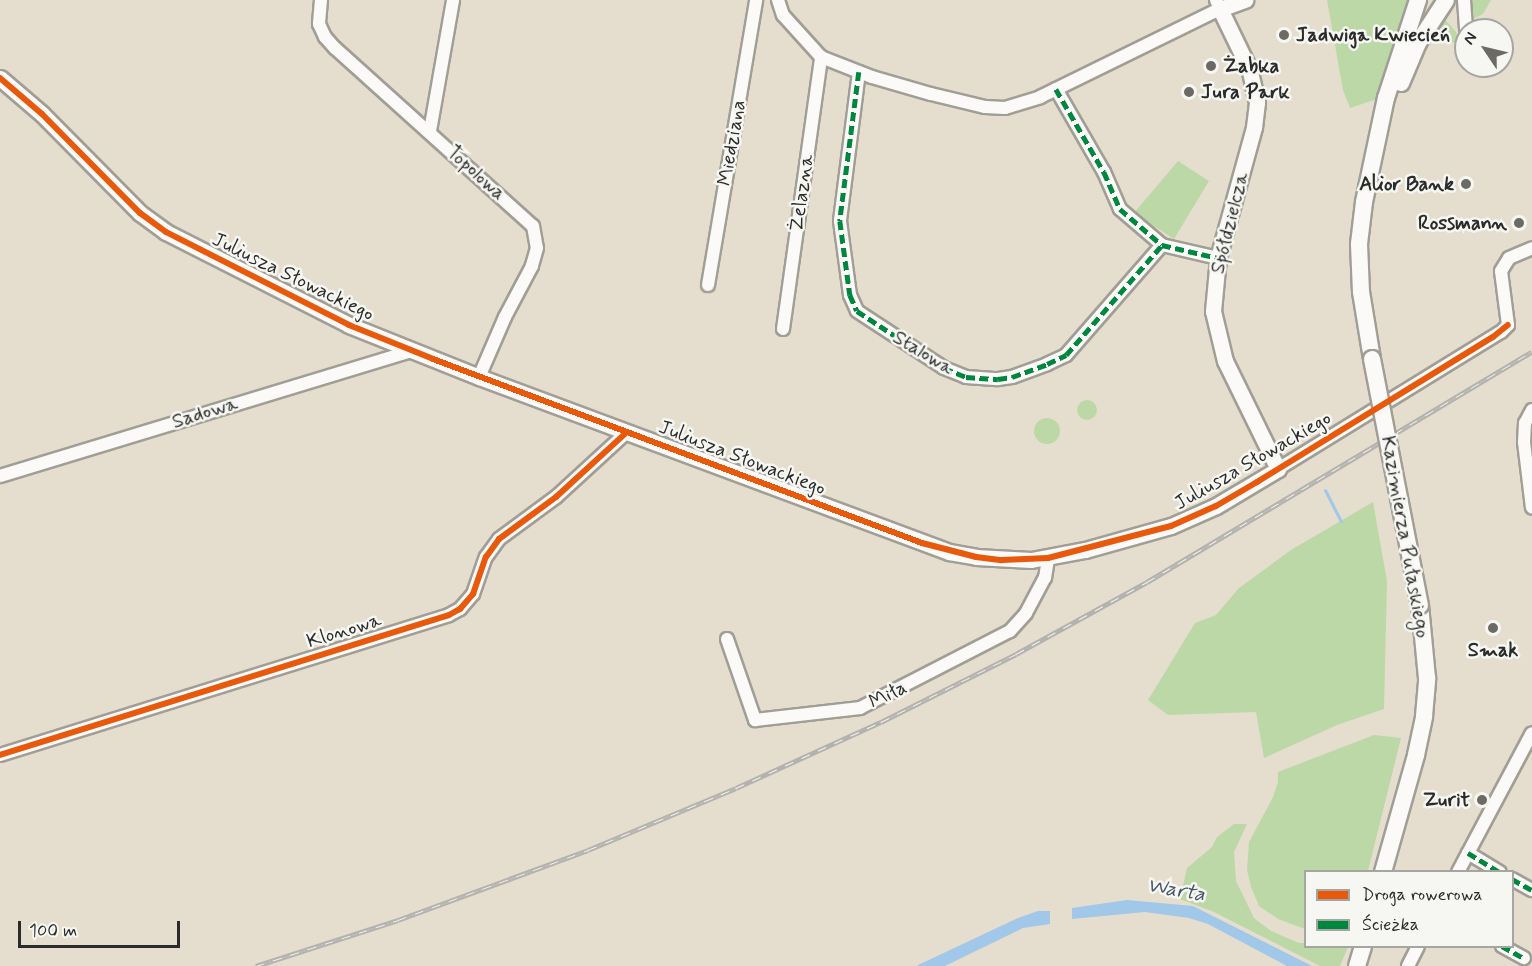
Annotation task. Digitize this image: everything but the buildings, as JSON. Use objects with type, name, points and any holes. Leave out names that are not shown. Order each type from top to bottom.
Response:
[{"type":"main road","name":"Kazimierza Pułaskiego","points":[[1384,870],[1416,755],[1424,716],[1427,678],[1420,605],[1361,292],[1359,244],[1364,202],[1386,98],[1418,0]]},
{"type":"main road","name":"Kazimierza Pułaskiego","points":[[1379,129],[1418,43],[1446,0]]},
{"type":"main road","points":[[1357,966],[1362,948]]},
{"type":"street","name":"Topolowa","points":[[321,0],[319,24],[325,37],[527,219],[537,240],[532,266],[505,317],[479,377]]},
{"type":"street","points":[[430,131],[453,0]]},
{"type":"street","name":"Miedziana","points":[[708,285],[756,0]]},
{"type":"street","points":[[778,0],[783,15],[821,57],[859,72],[985,107],[1016,106],[1056,89],[1218,5],[1245,0]]},
{"type":"street","points":[[1464,0],[1465,18]]},
{"type":"street","name":"Spółdzielcza","points":[[1218,5],[1250,70],[1257,102],[1254,127],[1218,258],[1213,310],[1225,362],[1278,469]]},
{"type":"street","name":"Żelazna","points":[[783,329],[821,57]]},
{"type":"street","name":"Stalowa","points":[[859,72],[840,221],[848,284],[857,311],[927,359],[966,377],[998,380],[1027,372],[1066,355],[1162,245]]},
{"type":"street","name":"Juliusza Słowackiego","points":[[0,78],[42,114],[140,213],[166,232],[349,325],[479,377],[949,552],[1002,560],[1048,558],[1171,526],[1216,506],[1501,332],[1508,325],[1501,271],[1509,258],[1532,248]]},
{"type":"street","points":[[1056,89],[1104,172],[1120,208],[1162,245],[1218,258]]},
{"type":"street","name":"Sadowa","points":[[0,476],[411,351]]},
{"type":"street","points":[[1532,410],[1525,423],[1524,442],[1532,508]]},
{"type":"street","name":"Klonowa","points":[[0,755],[449,615],[460,609],[473,594],[486,557],[499,539],[556,497],[627,432]]},
{"type":"street","name":"Miła","points":[[728,639],[755,720],[860,708],[1010,631],[1026,613],[1045,578],[1048,558]]},
{"type":"street","points":[[1459,870],[1532,733]]},
{"type":"street","points":[[1468,854],[1496,870]]},
{"type":"street","points":[[1514,880],[1532,890]]},
{"type":"street","points":[[1408,966],[1417,948]]},
{"type":"street","points":[[1506,948],[1524,958]]},
{"type":"green space","points":[[1327,0],[1410,0],[1393,60],[1377,99],[1350,108],[1343,90]]},
{"type":"green space","points":[[1468,0],[1491,0],[1483,14],[1475,18],[1470,16]]},
{"type":"green space","points":[[1442,16],[1454,30],[1454,43],[1446,39],[1426,43]]},
{"type":"green space","points":[[1178,161],[1209,181],[1174,239],[1134,213]]},
{"type":"green space","points":[[1087,400],[1094,403],[1097,410],[1094,417],[1087,420],[1080,417],[1077,410],[1080,403]]},
{"type":"green space","points":[[1047,418],[1057,421],[1060,431],[1057,441],[1047,444],[1037,441],[1034,431],[1037,421]]},
{"type":"green space","points":[[1373,502],[1387,581],[1384,709],[1337,725],[1264,758],[1256,712],[1168,715],[1148,700],[1195,623],[1216,615],[1239,588],[1291,550]]},
{"type":"green space","points":[[1374,735],[1401,738],[1368,870],[1304,870],[1304,929],[1278,919],[1259,906],[1247,870],[1249,842],[1273,797],[1278,782],[1278,772]]},
{"type":"green space","points":[[1234,824],[1247,824],[1234,852],[1236,881],[1254,918],[1271,931],[1304,943],[1304,948],[1348,948],[1340,966],[1320,966],[1214,912],[1180,899],[1187,868],[1212,847],[1217,837]]},
{"type":"water","points":[[1127,900],[1193,906],[1312,966],[1287,966],[1208,924],[1189,918],[1145,912],[1072,919],[1072,908]]},
{"type":"water","points":[[1038,911],[1050,911],[1050,924],[1023,928],[945,966],[916,966],[1018,918]]},
{"type":"waterway","points":[[1325,490],[1341,521]]},
{"type":"railway","points":[[256,966],[398,920],[588,850],[736,788],[881,722],[1016,654],[1147,582],[1532,352]]},
{"type":"marked path","points":[[859,72],[840,221],[850,295],[857,311],[944,368],[966,377],[998,379],[1012,377],[1047,364],[1066,355],[1162,245],[1218,258]]},
{"type":"marked path","points":[[1056,89],[1104,172],[1120,209],[1162,245]]},
{"type":"marked path","points":[[1468,853],[1497,870]]},
{"type":"marked path","points":[[1514,880],[1532,890]]},
{"type":"marked path","points":[[1506,948],[1524,958]]},
{"type":"cycle path","points":[[0,78],[42,114],[140,213],[166,232],[349,325],[433,359],[922,543],[976,557],[1002,560],[1048,558],[1171,526],[1216,506],[1257,482],[1493,337],[1508,325]]},
{"type":"cycle path","points":[[0,755],[449,615],[460,609],[473,594],[486,557],[499,539],[556,497],[627,432]]},
{"type":"place","name":"Jadwiga Kwiecień","points":[[1284,35]]},
{"type":"place","name":"Żabka","points":[[1211,66]]},
{"type":"place","name":"Jura Park","points":[[1189,92]]},
{"type":"place","name":"Alior Bank","points":[[1466,184]]},
{"type":"place","name":"Rossmann","points":[[1519,223]]},
{"type":"place","name":"Smak","points":[[1493,628]]},
{"type":"place","name":"Zurit","points":[[1482,800]]},
{"type":"water label","name":"Warta","points":[[1176,890]]}]
